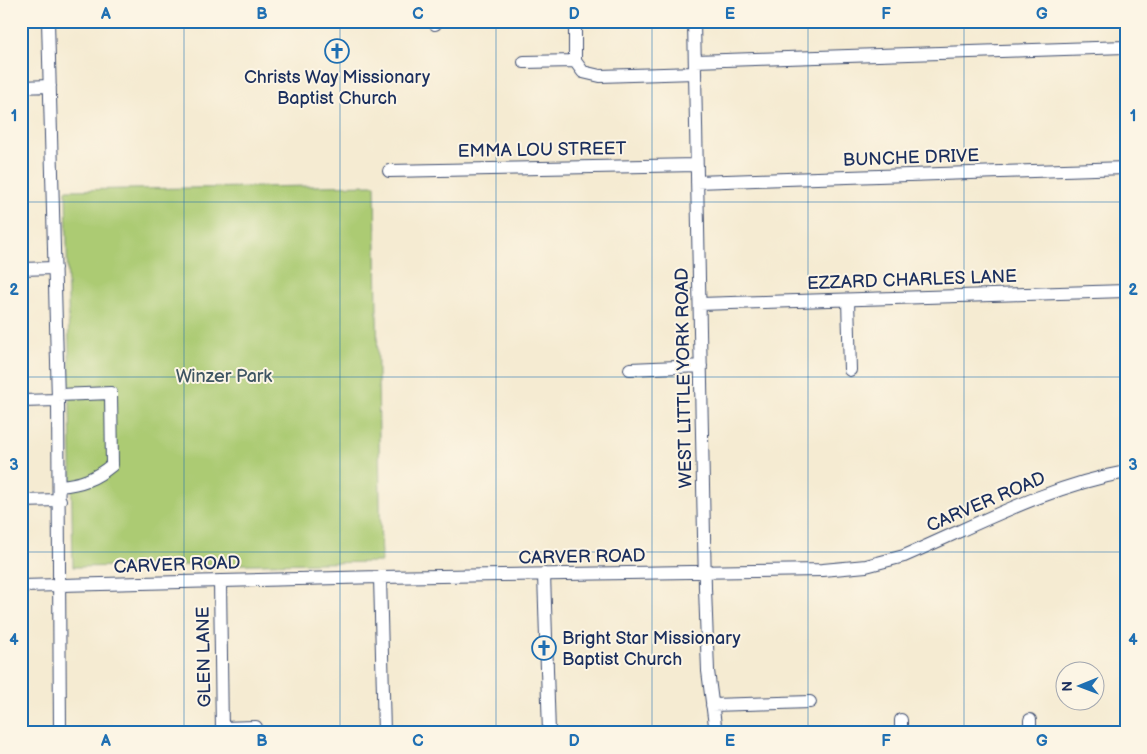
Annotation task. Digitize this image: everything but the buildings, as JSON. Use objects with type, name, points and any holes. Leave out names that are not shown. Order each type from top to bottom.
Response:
[{"type":"street","points":[[48,21],[60,486],[60,733]]},
{"type":"street","points":[[575,21],[575,61],[583,72],[600,76],[695,67],[1126,47]]},
{"type":"street","name":"WEST LITTLE YORK ROAD","points":[[694,21],[708,671],[716,733]]},
{"type":"street","points":[[524,62],[575,61]]},
{"type":"street","points":[[21,87],[50,86]]},
{"type":"street","name":"EMMA LOU STREET","points":[[389,171],[697,165]]},
{"type":"street","name":"BUNCHE DRIVE","points":[[697,182],[1126,168]]},
{"type":"street","points":[[21,269],[55,268]]},
{"type":"street","name":"EZZARD CHARLES LANE","points":[[700,304],[1126,291]]},
{"type":"street","points":[[848,300],[850,370]]},
{"type":"street","points":[[630,369],[701,366]]},
{"type":"street","points":[[21,401],[111,393],[112,465],[97,477],[60,486]]},
{"type":"street","name":"CARVER ROAD","points":[[21,586],[380,577],[705,573],[847,569],[885,562],[904,556],[1059,490],[1098,477],[1126,472]]},
{"type":"street","points":[[21,500],[60,500]]},
{"type":"street","points":[[544,574],[549,733]]},
{"type":"street","points":[[380,577],[384,733]]},
{"type":"street","name":"GLEN LANE","points":[[220,581],[222,730]]},
{"type":"street","points":[[712,705],[810,702]]},
{"type":"street","points":[[222,730],[256,727]]},
{"type":"green space","name":"Winzer Park","points":[[375,185],[381,562],[73,567],[66,190]]},
{"type":"place","name":"Christs Way Missionary Baptist Church","points":[[337,51]]},
{"type":"place","name":"Bright Star Missionary Baptist Church","points":[[544,648]]}]
